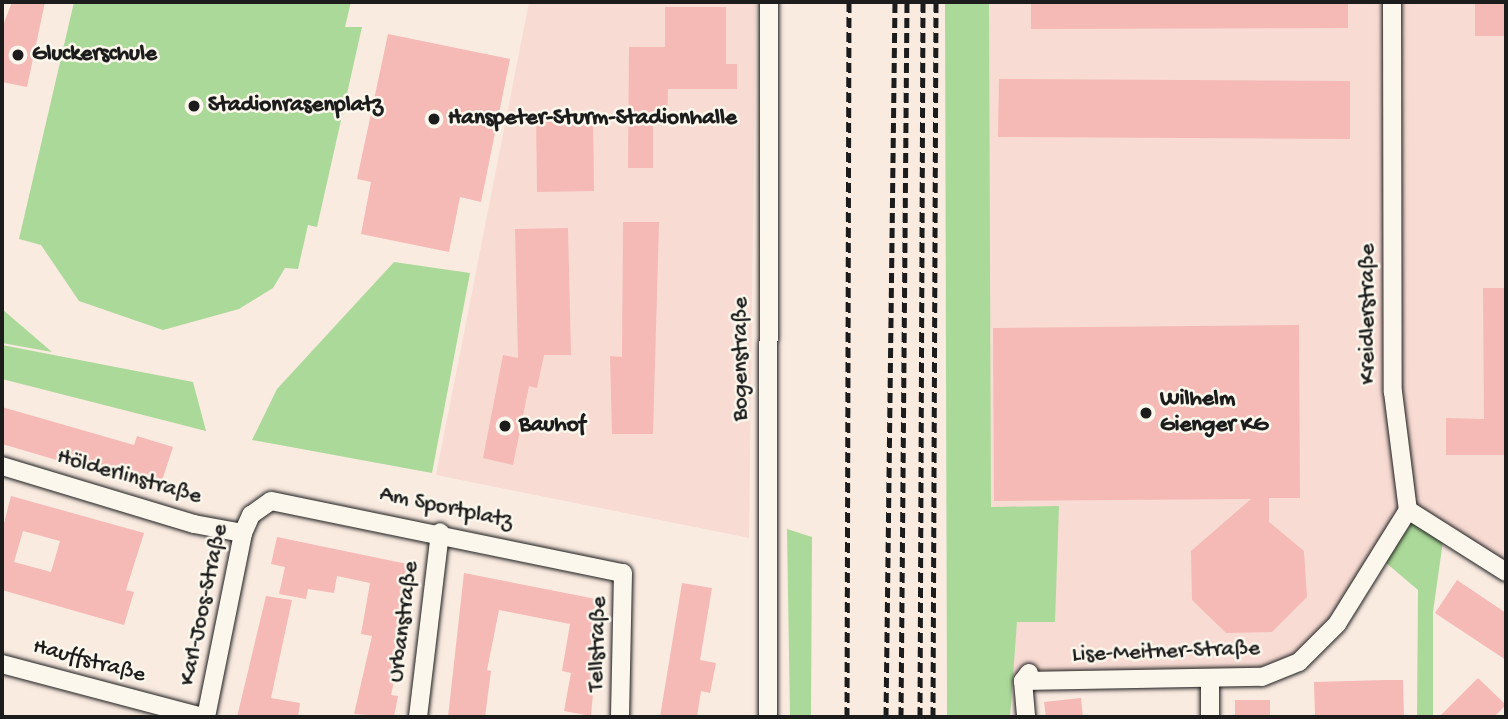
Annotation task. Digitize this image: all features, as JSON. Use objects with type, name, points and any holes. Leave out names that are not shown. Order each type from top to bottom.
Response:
[{"type":"street","name":"Bogenstraße","points":[[768,717],[769,2]]},
{"type":"street","name":"Kreidlerstraße","points":[[1392,2],[1393,392],[1408,510]]},
{"type":"street","name":"Hölderlinstraße","points":[[2,466],[194,524],[243,533]]},
{"type":"street","name":"Am Sportplatz","points":[[259,507],[288,501],[623,573]]},
{"type":"street","name":"Karl-Joos-Straße","points":[[205,717],[243,533],[259,507]]},
{"type":"street","points":[[1408,510],[1506,572]]},
{"type":"street","name":"Lise-Meitner-Straße","points":[[1027,717],[1026,677],[1262,677],[1299,662],[1337,624],[1408,510]]},
{"type":"street","name":"Urbanstraße","points":[[418,717],[440,532]]},
{"type":"street","name":"Tellstraße","points":[[620,717],[623,573]]},
{"type":"street","name":"Hauffstraße","points":[[2,664],[205,717]]},
{"type":"street","points":[[1210,679],[1210,717]]},
{"type":"shaded area","name":"Bauhof","points":[[529,2],[756,2],[749,538],[436,475]]},
{"type":"shaded area","points":[[986,2],[1506,2],[1506,571],[1408,510],[1299,662],[1262,677],[1023,681],[977,666]]},
{"type":"green space","points":[[74,2],[351,2],[345,27],[362,27],[317,227],[308,225],[298,269],[285,268],[273,288],[239,309],[163,330],[79,301],[41,245],[19,239]]},
{"type":"green space","points":[[945,2],[989,2],[991,507],[1059,506],[1055,622],[1017,622],[1010,717],[947,717]]},
{"type":"green space","points":[[394,262],[470,273],[432,473],[252,440],[277,389]]},
{"type":"green space","points":[[2,309],[52,352],[2,343]]},
{"type":"green space","points":[[2,345],[193,382],[206,431],[2,379]]},
{"type":"green space","points":[[1412,523],[1443,541],[1433,612],[1433,717],[1417,717],[1418,590],[1385,562]]},
{"type":"green space","points":[[787,529],[812,537],[811,717],[790,717]]},
{"type":"building","name":"Gluckerschule","points":[[12,2],[45,2],[27,87],[2,82],[2,28]]},
{"type":"building","points":[[1031,2],[1348,2],[1348,28],[1031,29]]},
{"type":"building","points":[[1475,2],[1506,2],[1506,36],[1475,36]]},
{"type":"building","points":[[665,7],[726,7],[726,64],[737,64],[737,89],[668,89],[667,125],[653,125],[653,168],[628,168],[629,47],[665,47]]},
{"type":"building","name":"Hanspeter-Sturm-Stadionhalle","points":[[388,34],[510,59],[481,202],[460,197],[449,252],[361,234],[371,182],[357,179]]},
{"type":"building","points":[[999,79],[1350,81],[1350,139],[998,137]]},
{"type":"building","points":[[593,112],[594,191],[537,192],[536,113]]},
{"type":"building","points":[[623,222],[659,222],[653,434],[612,434],[610,356],[622,357]]},
{"type":"building","points":[[568,228],[571,355],[544,355],[537,388],[529,386],[513,465],[483,458],[503,355],[518,358],[515,229]]},
{"type":"building","points":[[1483,288],[1506,288],[1506,455],[1446,455],[1446,418],[1484,419]]},
{"type":"building","name":"Wilhelm Gienger KG","points":[[1299,325],[1300,498],[1269,498],[1269,522],[1304,551],[1307,597],[1272,632],[1226,633],[1192,600],[1191,551],[1251,499],[994,501],[993,328]]},
{"type":"building","points":[[2,407],[134,445],[137,436],[173,447],[159,490],[2,444]]},
{"type":"building","points":[[11,496],[144,533],[126,590],[134,592],[124,625],[2,590],[2,531]],"holes":[[[23,531],[60,541],[51,572],[14,562]]]},
{"type":"building","points":[[277,537],[407,564],[394,656],[399,657],[391,695],[398,696],[394,717],[354,714],[372,636],[361,634],[370,583],[337,576],[334,593],[308,589],[306,599],[279,594],[285,567],[271,564]]},
{"type":"building","points":[[464,573],[601,600],[591,716],[564,711],[571,673],[562,671],[570,624],[499,610],[487,670],[491,671],[485,717],[448,717]]},
{"type":"building","points":[[1457,580],[1506,613],[1506,660],[1435,613]]},
{"type":"building","points":[[682,583],[712,588],[700,660],[716,663],[710,693],[701,691],[697,717],[660,717]]},
{"type":"building","points":[[266,596],[292,600],[271,698],[300,703],[298,717],[237,717]]},
{"type":"building","points":[[1478,678],[1506,705],[1494,717],[1439,717]]},
{"type":"building","points":[[1403,680],[1404,717],[1315,717],[1314,682]]},
{"type":"building","points":[[1081,698],[1083,717],[1046,717],[1044,702]]},
{"type":"building","points":[[1235,700],[1270,700],[1270,717],[1235,717]]},
{"type":"railway","points":[[847,717],[849,2]]},
{"type":"railway","points":[[886,717],[895,2]]},
{"type":"railway","points":[[901,717],[907,2]]},
{"type":"railway","points":[[920,717],[923,2]]},
{"type":"railway","points":[[933,717],[936,2]]},
{"type":"place","name":"Gluckerschule","points":[[18,55]]},
{"type":"place","name":"Stadionrasenplatz","points":[[194,106]]},
{"type":"place","name":"Hanspeter-Sturm-Stadionhalle","points":[[434,119]]},
{"type":"place","name":"Wilhelm Gienger KG","points":[[1146,413]]},
{"type":"place","name":"Bauhof","points":[[505,426]]}]
